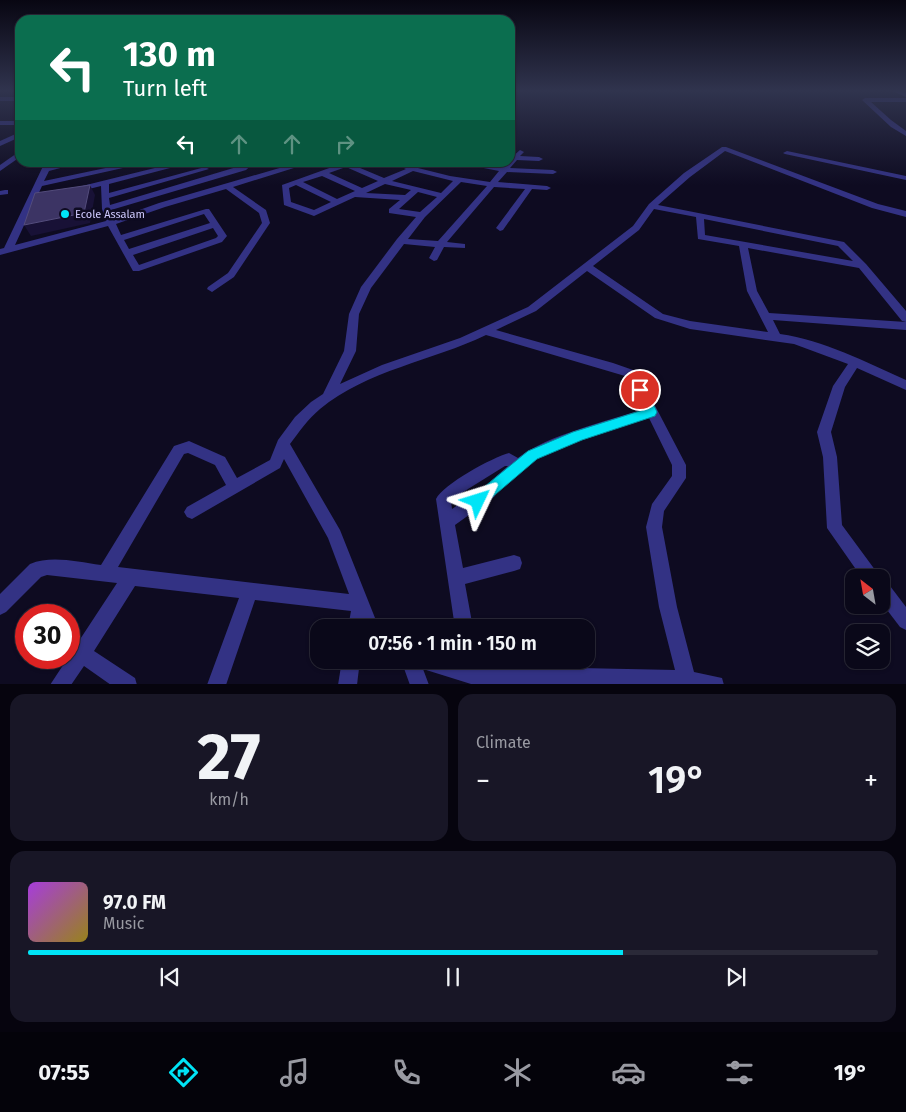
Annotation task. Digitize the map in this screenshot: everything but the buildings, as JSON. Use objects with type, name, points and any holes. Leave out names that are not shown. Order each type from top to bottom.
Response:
[{"type":"street","points":[[886,122],[906,134]]},
{"type":"street","points":[[0,123],[15,123]]},
{"type":"street","points":[[0,144],[15,136]]},
{"type":"street","points":[[192,512],[275,464],[283,444],[307,413],[327,397],[369,375],[464,342],[532,309],[636,228],[652,206],[687,175],[724,148],[875,206],[906,214]]},
{"type":"street","points":[[787,153],[906,178]]},
{"type":"street","points":[[515,158],[518,155],[539,159]]},
{"type":"street","points":[[0,170],[15,157]]},
{"type":"street","points":[[4,251],[37,197],[38,184],[47,167]]},
{"type":"street","points":[[38,184],[121,167]]},
{"type":"street","points":[[69,191],[105,185],[158,167]]},
{"type":"street","points":[[106,209],[213,177],[255,167]]},
{"type":"street","points":[[259,167],[261,177]]},
{"type":"street","points":[[4,251],[111,222],[294,167]]},
{"type":"street","points":[[341,167],[285,187],[287,203],[314,213],[414,167]]},
{"type":"street","points":[[352,167],[386,181],[444,196]]},
{"type":"street","points":[[406,167],[459,180],[492,185],[544,188],[553,172],[504,170],[489,167]]},
{"type":"street","points":[[434,258],[441,244],[507,167]]},
{"type":"street","points":[[106,197],[205,169],[213,177]]},
{"type":"street","points":[[322,173],[359,193],[407,198]]},
{"type":"street","points":[[327,397],[350,350],[354,314],[360,295],[422,215],[459,180]]},
{"type":"street","points":[[296,182],[338,203]]},
{"type":"street","points":[[105,185],[106,209],[111,222],[136,269],[218,240],[223,236],[206,211],[120,238]]},
{"type":"street","points":[[212,289],[231,275],[266,222],[263,212],[227,186]]},
{"type":"street","points":[[500,228],[530,187]]},
{"type":"street","points":[[416,189],[392,211],[422,215]]},
{"type":"street","points":[[652,206],[841,244],[863,266],[906,318]]},
{"type":"street","points":[[700,216],[701,237],[863,266]]},
{"type":"street","points":[[128,253],[215,224]]},
{"type":"street","points":[[400,241],[462,246]]},
{"type":"street","points":[[743,246],[752,291],[775,335]]},
{"type":"street","points":[[587,266],[650,311],[670,320],[690,325],[775,335],[813,345],[906,385]]},
{"type":"street","points":[[765,316],[906,326]]},
{"type":"street","points":[[484,331],[629,373],[635,378],[679,465],[679,478],[657,509],[654,526],[668,607],[687,680]]},
{"type":"street","points":[[855,362],[838,386],[824,432],[830,457],[836,528],[866,569]]},
{"type":"street","points":[[447,522],[489,492],[518,465],[553,445],[651,412]]},
{"type":"street","points":[[283,444],[335,536],[367,619]]},
{"type":"street","points":[[105,573],[179,450],[189,447],[217,458],[235,488]]},
{"type":"street","points":[[463,619],[443,499],[447,494],[501,461],[509,459],[518,465]]},
{"type":"street","points":[[456,578],[514,563]]},
{"type":"street","points":[[0,606],[41,567],[362,604]]},
{"type":"street","points":[[59,684],[82,654],[130,578]]},
{"type":"street","points":[[216,684],[250,590]]},
{"type":"street","points":[[890,600],[906,621]]},
{"type":"street","points":[[359,619],[362,604]]},
{"type":"street","points":[[82,654],[128,684]]},
{"type":"street","points":[[347,684],[350,669]]},
{"type":"street","points":[[414,669],[420,684]]},
{"type":"street","points":[[488,669],[687,680],[715,684]]},
{"type":"place","name":"Ecole Assalam","points":[[65,214]]},
{"type":"route","points":[[478,501],[522,461],[532,455],[553,445],[651,412],[640,390]]}]
